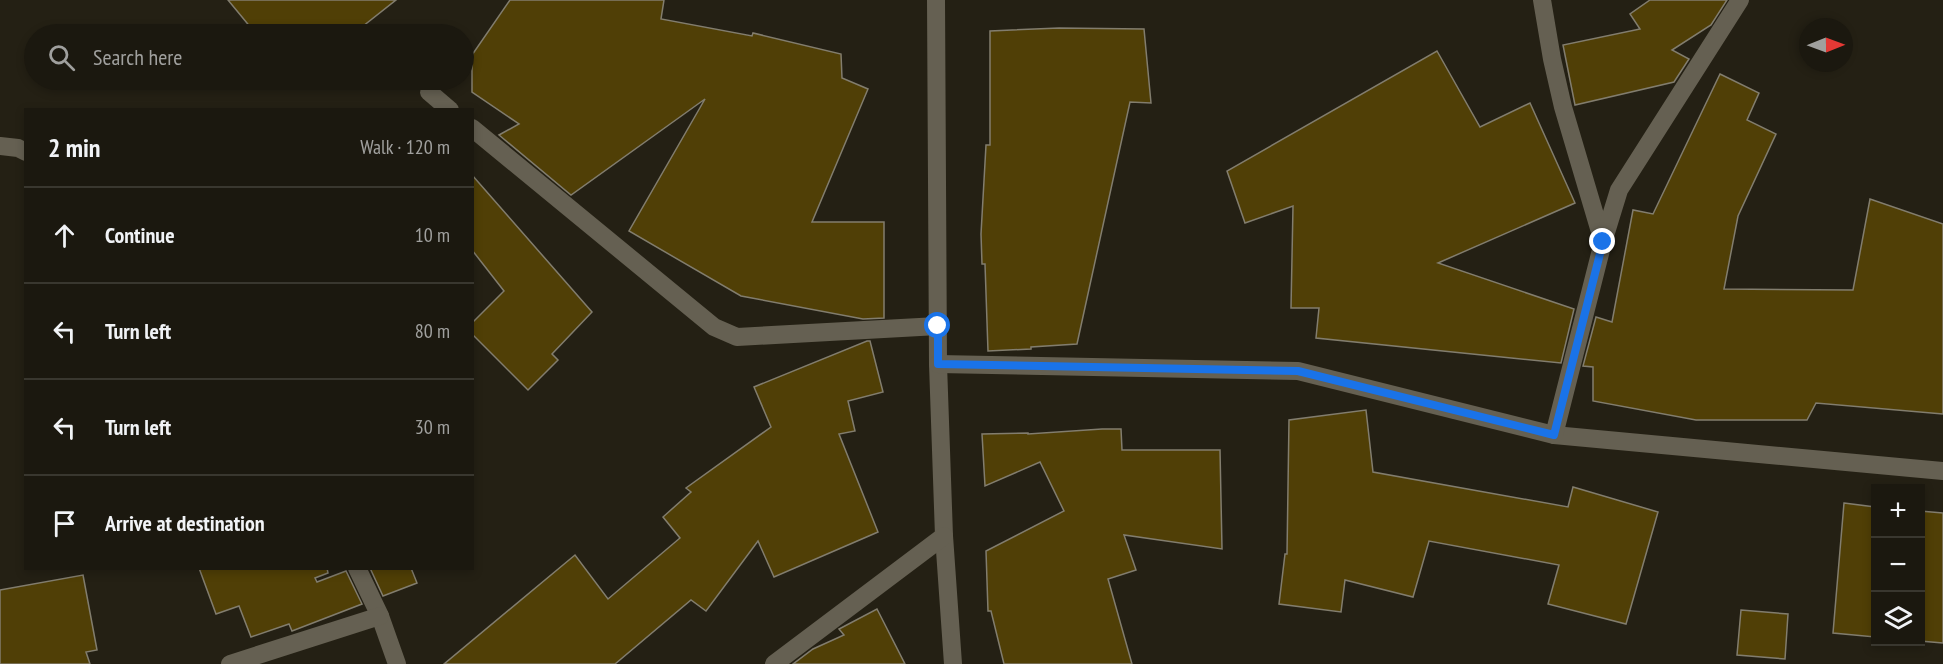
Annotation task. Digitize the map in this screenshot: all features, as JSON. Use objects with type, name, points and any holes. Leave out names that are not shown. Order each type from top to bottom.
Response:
[{"type":"street","points":[[936,0],[938,364],[944,536],[953,664]]},
{"type":"street","points":[[1542,0],[1561,97],[1603,242]]},
{"type":"street","points":[[1554,435],[1603,242],[1619,190],[1740,0]]},
{"type":"street","points":[[429,92],[448,108]]},
{"type":"street","points":[[474,130],[714,327],[737,337],[938,326]]},
{"type":"street","points":[[0,146],[24,151]]},
{"type":"street","points":[[938,364],[1298,371],[1554,435],[1943,471]]},
{"type":"street","points":[[774,664],[944,536]]},
{"type":"street","points":[[358,570],[380,616],[397,664]]},
{"type":"street","points":[[230,664],[380,616]]},
{"type":"building","points":[[228,0],[396,0],[366,24],[248,24]]},
{"type":"building","points":[[510,0],[664,0],[661,19],[752,36],[753,33],[841,54],[842,78],[868,89],[812,222],[884,222],[884,318],[863,319],[741,296],[629,231],[705,99],[571,195],[499,135],[519,124],[472,92],[474,90],[474,52]]},
{"type":"building","points":[[1650,0],[1727,0],[1711,25],[1672,50],[1689,59],[1674,82],[1575,105],[1563,45],[1640,29],[1630,14]]},
{"type":"building","points":[[1059,28],[1144,29],[1151,103],[1130,102],[1077,344],[988,351],[985,264],[982,264],[981,234],[986,145],[990,145],[990,31]]},
{"type":"building","points":[[1437,51],[1480,127],[1530,103],[1575,203],[1438,263],[1574,309],[1561,363],[1316,338],[1319,308],[1291,308],[1293,206],[1245,223],[1227,171]]},
{"type":"building","points":[[1720,74],[1759,93],[1747,120],[1776,134],[1738,216],[1724,289],[1853,290],[1870,199],[1943,224],[1943,414],[1816,403],[1807,420],[1696,420],[1593,401],[1593,367],[1583,366],[1596,317],[1612,322],[1633,210],[1653,214]]},
{"type":"building","points":[[474,177],[592,312],[552,354],[558,360],[528,390],[474,336],[474,321],[504,291],[474,253]]},
{"type":"building","points":[[870,341],[883,392],[848,401],[855,431],[839,434],[878,532],[774,577],[758,541],[706,611],[691,600],[615,664],[444,664],[575,555],[608,599],[680,538],[663,517],[691,492],[686,488],[771,427],[754,387]]},
{"type":"building","points":[[1366,410],[1373,472],[1568,507],[1573,487],[1658,512],[1626,624],[1548,604],[1559,565],[1429,541],[1413,597],[1345,580],[1341,612],[1279,604],[1285,554],[1287,554],[1289,420]]},
{"type":"building","points":[[1121,429],[1122,450],[1220,450],[1222,549],[1124,535],[1136,570],[1108,579],[1132,664],[1004,664],[991,611],[988,611],[986,551],[1064,511],[1040,462],[985,486],[982,434],[1028,434]]},
{"type":"building","points":[[1844,503],[1871,506],[1871,637],[1833,633]]},
{"type":"building","points":[[1925,511],[1943,513],[1943,643],[1925,641]]},
{"type":"building","points":[[200,570],[327,570],[328,573],[315,578],[317,582],[346,571],[362,604],[292,631],[289,624],[251,637],[239,606],[216,614]]},
{"type":"building","points":[[371,570],[412,570],[417,583],[383,596]]},
{"type":"building","points":[[83,575],[97,650],[86,652],[90,664],[0,664],[0,590]]},
{"type":"building","points":[[877,609],[905,664],[793,664],[813,649],[844,635],[839,629]]},
{"type":"building","points":[[1741,610],[1788,614],[1785,659],[1737,655]]},
{"type":"route","points":[[938,326],[938,364],[1298,371],[1554,435],[1603,242]]}]
